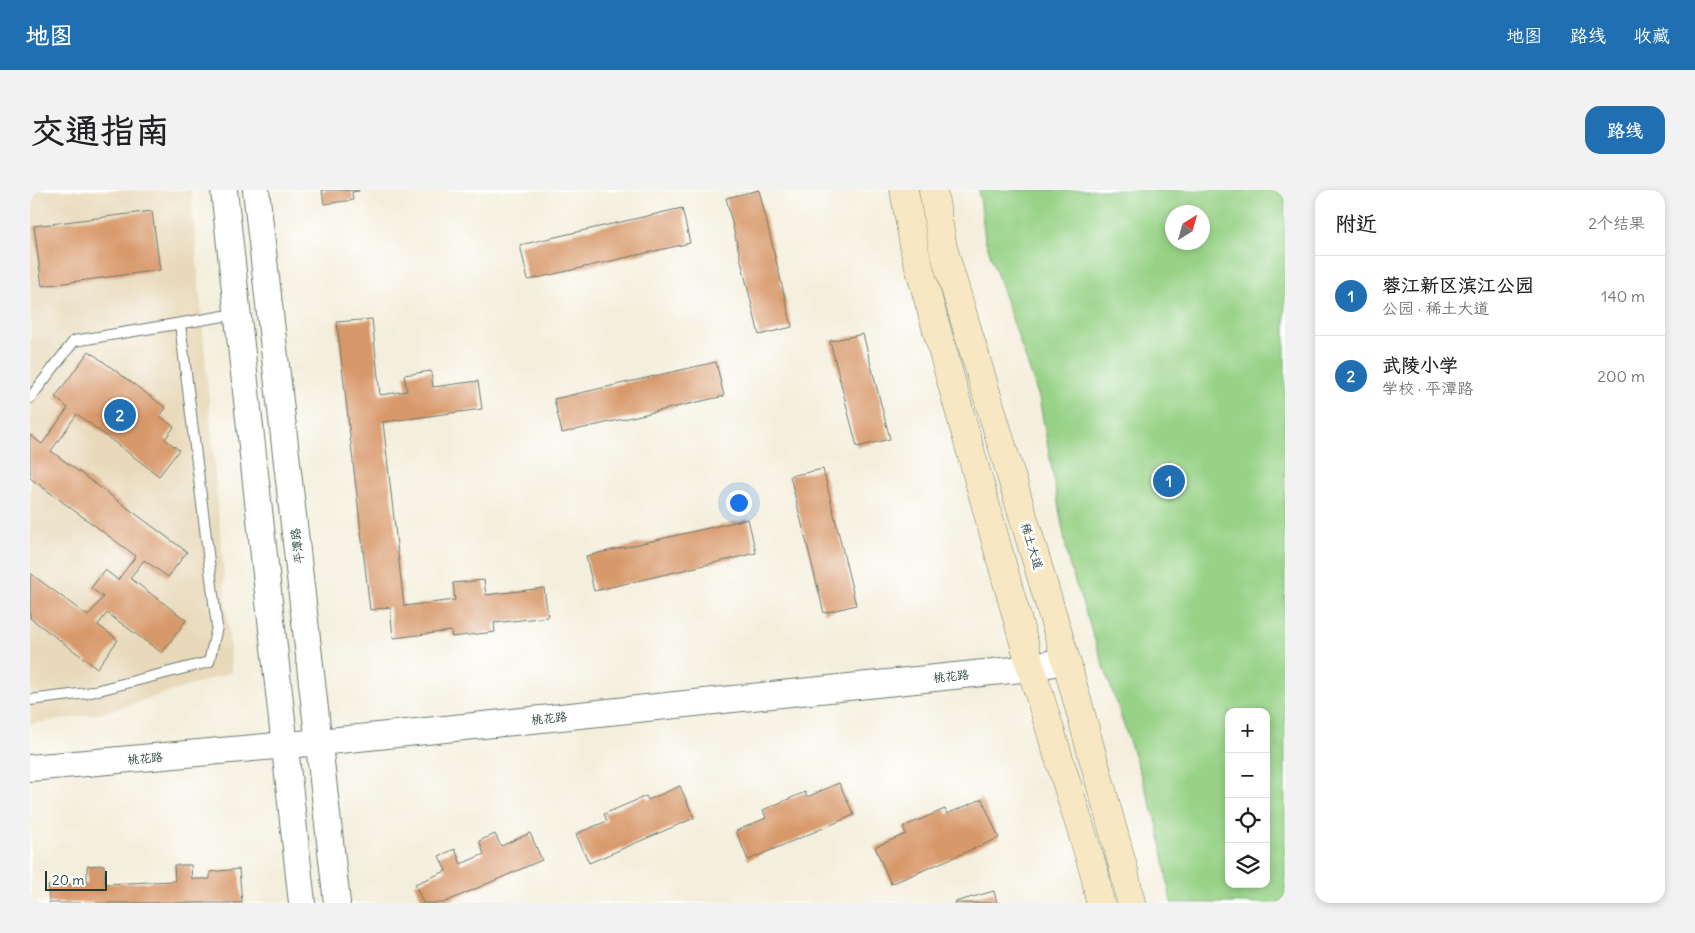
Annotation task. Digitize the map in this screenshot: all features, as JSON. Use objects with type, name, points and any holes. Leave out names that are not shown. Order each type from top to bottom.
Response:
[{"type":"main road","points":[[904,190],[915,252],[1031,668],[1095,875],[1100,903]]},
{"type":"main road","name":"稀土大道","points":[[933,190],[943,248],[1066,660],[1124,870],[1131,903]]},
{"type":"street","points":[[224,190],[302,903]]},
{"type":"street","name":"平潭路","points":[[256,190],[337,903]]},
{"type":"street","name":"桃花路","points":[[30,768],[320,742],[1031,668],[1066,660]]},
{"type":"lane","points":[[30,398],[74,341],[237,314]]},
{"type":"lane","points":[[30,700],[87,693],[209,662],[217,627],[180,324]]},
{"type":"shaded area","points":[[30,190],[191,190],[232,672],[104,713],[30,724]]},
{"type":"green space","points":[[979,190],[1285,190],[1285,903],[1171,903],[1158,826],[1069,564],[1039,398],[985,239]]},
{"type":"building","points":[[322,190],[359,191],[352,192],[353,200],[324,204]]},
{"type":"building","points":[[759,190],[792,327],[759,335],[726,198]]},
{"type":"building","points":[[682,208],[690,243],[528,280],[520,245]]},
{"type":"building","points":[[152,211],[160,270],[42,286],[34,226]]},
{"type":"building","points":[[372,319],[380,395],[407,391],[404,375],[431,371],[433,387],[478,381],[482,409],[383,422],[404,606],[455,600],[453,583],[484,580],[486,595],[544,588],[548,617],[494,623],[495,632],[452,637],[451,631],[393,638],[390,607],[370,610],[337,322]]},
{"type":"building","points":[[863,334],[890,439],[857,447],[830,341]]},
{"type":"building","points":[[89,351],[166,408],[160,416],[174,427],[165,439],[179,450],[159,476],[77,414],[51,451],[187,552],[168,577],[144,560],[130,578],[186,620],[162,653],[107,613],[98,625],[118,640],[97,668],[30,618],[30,573],[88,616],[103,597],[91,588],[105,570],[118,580],[136,556],[30,478],[30,435],[42,444],[68,408],[55,397]]},
{"type":"building","points":[[716,362],[724,396],[562,433],[554,399]]},
{"type":"building","points":[[823,469],[856,605],[824,613],[790,476]]},
{"type":"building","points":[[748,519],[756,553],[594,591],[586,556]]},
{"type":"building","points":[[839,783],[854,815],[748,860],[736,831],[766,818],[763,810],[805,792],[807,797]]},
{"type":"building","points":[[680,786],[694,818],[589,863],[576,834],[607,821],[604,814],[646,796],[648,800]]},
{"type":"building","points":[[982,799],[999,838],[891,884],[875,847],[906,834],[903,827],[945,809],[947,814]]},
{"type":"building","points":[[530,833],[542,860],[443,903],[423,903],[415,884],[446,871],[439,856],[455,849],[461,864],[484,854],[479,841],[495,834],[501,846]]},
{"type":"building","points":[[104,865],[105,884],[175,881],[174,865],[191,865],[192,879],[210,879],[210,872],[239,869],[242,903],[49,903],[48,886],[87,884],[87,866]]},
{"type":"building","points":[[994,891],[997,903],[955,903],[955,902]]},
{"type":"place","name":"武陵小学","points":[[120,415]]},
{"type":"place","name":"蓉江新区滨江公园","points":[[1169,481]]}]
